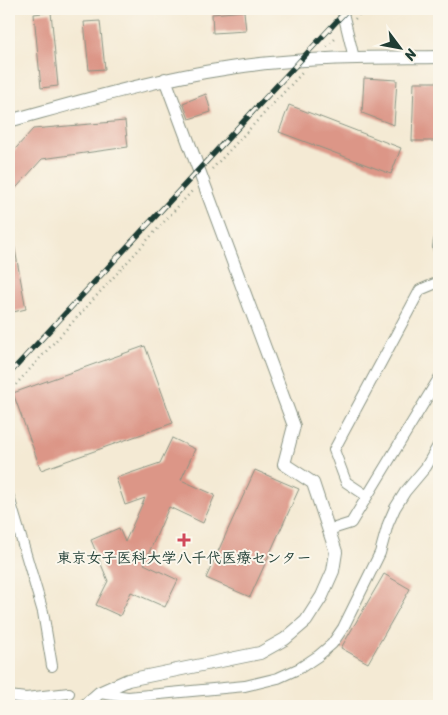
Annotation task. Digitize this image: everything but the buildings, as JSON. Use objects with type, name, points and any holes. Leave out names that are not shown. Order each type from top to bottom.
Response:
[{"type":"street","points":[[342,9],[354,58]]},
{"type":"street","points":[[9,121],[165,79],[231,68],[314,60],[439,57]]},
{"type":"street","points":[[84,706],[100,693],[128,680],[260,653],[285,639],[306,621],[322,596],[333,571],[336,552],[313,483],[284,464],[294,426],[165,79]]},
{"type":"street","points":[[439,241],[439,251]]},
{"type":"street","points":[[367,496],[346,482],[334,450],[420,290],[439,282]]},
{"type":"street","points":[[329,530],[351,523],[439,378]]},
{"type":"street","points":[[100,693],[128,697],[245,686],[278,678],[300,668],[318,656],[332,644],[343,628],[380,553],[388,524],[395,508],[405,492],[426,467],[439,444]]},
{"type":"street","points":[[9,497],[43,612],[52,666]]},
{"type":"street","points":[[9,696],[26,698],[69,692]]},
{"type":"path","points":[[210,172],[364,9]]},
{"type":"path","points":[[9,392],[197,186]]},
{"type":"railway","points":[[9,374],[348,9]]},
{"type":"place","name":"東京女子医科大学八千代医療センター","points":[[184,540]]}]
